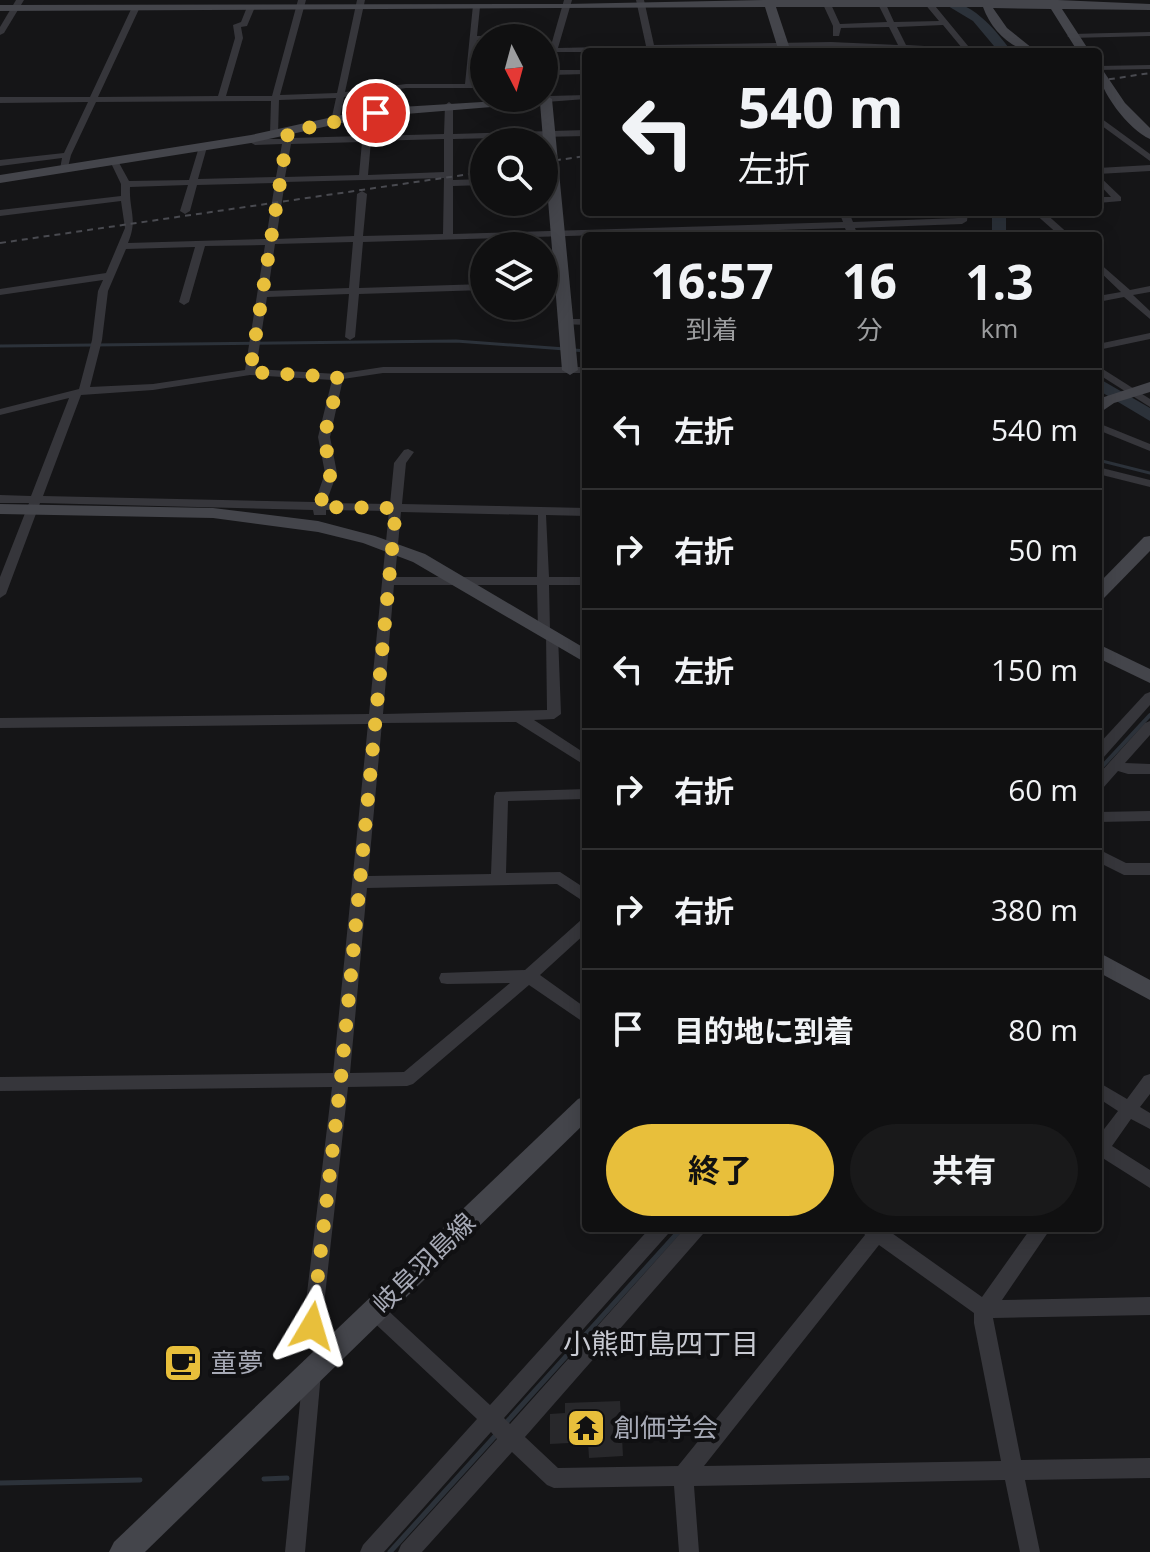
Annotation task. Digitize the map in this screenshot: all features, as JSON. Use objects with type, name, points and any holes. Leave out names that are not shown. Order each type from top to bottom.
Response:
[{"type":"street","points":[[768,1],[784,48]]},
{"type":"street","points":[[0,8],[18,4],[251,7],[461,3],[476,7],[507,3],[768,1],[1054,3],[1150,7]]},
{"type":"street","points":[[825,1],[837,26],[829,48]]},
{"type":"street","points":[[880,1],[904,48]]},
{"type":"street","points":[[923,2],[965,48]]},
{"type":"street","points":[[987,2],[1003,31],[1026,48]]},
{"type":"street","points":[[335,121],[360,3]]},
{"type":"street","points":[[640,3],[651,48]]},
{"type":"street","points":[[1054,3],[1081,48]]},
{"type":"street","points":[[0,33],[18,4]]},
{"type":"street","points":[[250,372],[280,180],[283,135],[275,98],[301,4]]},
{"type":"street","points":[[558,34],[567,4]]},
{"type":"street","points":[[65,162],[136,7]]},
{"type":"street","points":[[221,99],[239,38],[237,25],[244,24],[251,7]]},
{"type":"street","points":[[475,24],[476,7]]},
{"type":"street","points":[[837,26],[945,23]]},
{"type":"street","points":[[1071,36],[1150,34]]},
{"type":"street","points":[[558,50],[582,50]]},
{"type":"street","points":[[1102,70],[1150,67]]},
{"type":"street","points":[[558,73],[582,72]]},
{"type":"street","points":[[0,100],[339,95],[406,86],[469,86],[470,75]]},
{"type":"street","points":[[1102,76],[1120,105],[1148,130]]},
{"type":"street","points":[[558,96],[582,97]]},
{"type":"street","points":[[0,163],[114,161],[283,135],[369,113],[470,103]]},
{"type":"street","points":[[448,237],[449,105]]},
{"type":"street","points":[[363,177],[369,113]]},
{"type":"street","points":[[1102,122],[1150,158]]},
{"type":"street","points":[[558,134],[582,133]]},
{"type":"street","points":[[283,135],[367,138],[470,136]]},
{"type":"street","points":[[185,211],[203,147]]},
{"type":"street","points":[[1,590],[80,392],[96,346],[107,276],[130,228],[126,184],[114,161]]},
{"type":"street","points":[[0,179],[65,162]]},
{"type":"street","points":[[1102,171],[1150,168]]},
{"type":"street","points":[[246,181],[247,169]]},
{"type":"street","points":[[126,184],[363,177],[470,181]]},
{"type":"street","points":[[1102,182],[1118,199],[1102,200]]},
{"type":"street","points":[[350,337],[362,194]]},
{"type":"street","points":[[0,213],[125,198]]},
{"type":"street","points":[[0,412],[80,392],[153,387],[250,372],[337,377],[383,370],[574,360],[556,216]]},
{"type":"street","points":[[846,216],[852,232]]},
{"type":"street","points":[[920,216],[923,223]]},
{"type":"street","points":[[767,232],[962,221],[963,216]]},
{"type":"street","points":[[1043,216],[1061,232]]},
{"type":"street","points":[[877,225],[881,232]]},
{"type":"street","points":[[122,246],[582,234]]},
{"type":"street","points":[[184,302],[201,244]]},
{"type":"street","points":[[1102,269],[1150,316]]},
{"type":"street","points":[[0,292],[107,276]]},
{"type":"street","points":[[558,284],[564,284]]},
{"type":"street","points":[[261,294],[470,287]]},
{"type":"street","points":[[1102,298],[1150,289]]},
{"type":"street","points":[[567,322],[582,322]]},
{"type":"street","points":[[1102,346],[1150,336]]},
{"type":"street","points":[[337,377],[338,384],[324,437],[331,473],[318,512],[582,515]]},
{"type":"street","points":[[1102,379],[1110,399]]},
{"type":"street","points":[[1110,399],[1150,387]]},
{"type":"street","points":[[1110,399],[1150,404]]},
{"type":"street","points":[[1102,428],[1150,448]]},
{"type":"street","points":[[336,1349],[312,1326],[361,882],[400,463],[408,452]]},
{"type":"street","points":[[1102,471],[1150,484]]},
{"type":"street","points":[[0,499],[33,505],[247,516],[336,530],[394,547],[462,581],[582,654]]},
{"type":"street","points":[[0,509],[33,505],[319,507]]},
{"type":"street","points":[[396,511],[542,517],[582,515]]},
{"type":"street","points":[[0,723],[519,717],[554,714],[542,581],[542,517]]},
{"type":"street","points":[[1102,590],[1149,545]]},
{"type":"street","points":[[390,581],[582,581]]},
{"type":"street","points":[[1102,652],[1150,677]]},
{"type":"street","points":[[1102,750],[1150,697]]},
{"type":"street","points":[[519,717],[582,758]]},
{"type":"street","points":[[1102,779],[1150,726]]},
{"type":"street","points":[[1115,764],[1128,769],[1150,769]]},
{"type":"street","points":[[498,880],[501,796],[582,794]]},
{"type":"street","points":[[1102,817],[1150,816]]},
{"type":"street","points":[[1102,857],[1124,869],[1150,869]]},
{"type":"street","points":[[361,882],[560,878],[582,894]]},
{"type":"street","points":[[0,1084],[407,1079],[582,928]]},
{"type":"street","points":[[1102,963],[1150,991]]},
{"type":"street","points":[[447,978],[529,976],[582,1014]]},
{"type":"street","points":[[1102,1145],[1150,1081]]},
{"type":"street","points":[[1102,1092],[1150,1122]]},
{"type":"street","name":"岐阜羽島線","points":[[124,1552],[582,1110]]},
{"type":"street","points":[[1102,1151],[1150,1180]]},
{"type":"street","points":[[370,1552],[658,1232]]},
{"type":"street","points":[[408,1552],[693,1232]]},
{"type":"street","points":[[689,1552],[683,1476],[874,1232]]},
{"type":"street","points":[[879,1232],[984,1309],[1150,1306]]},
{"type":"street","points":[[1030,1552],[983,1323],[984,1309],[1039,1232]]},
{"type":"street","points":[[375,1311],[554,1478],[1150,1468]]},
{"type":"street","points":[[295,1552],[313,1371]]},
{"type":"building","name":"創価学会","points":[[620,1401],[623,1456],[589,1458],[588,1442],[550,1444],[550,1414],[565,1413],[565,1403]]},
{"type":"waterway","points":[[944,0],[977,18],[1003,48]]},
{"type":"waterway","points":[[999,216],[999,232]]},
{"type":"waterway","points":[[0,346],[456,341],[565,349]]},
{"type":"waterway","points":[[574,350],[582,351]]},
{"type":"waterway","points":[[1102,386],[1150,416]]},
{"type":"waterway","points":[[1102,461],[1150,473]]},
{"type":"waterway","points":[[1102,767],[1150,715]]},
{"type":"waterway","points":[[504,1425],[678,1232]]},
{"type":"waterway","points":[[390,1552],[496,1435]]},
{"type":"waterway","points":[[264,1479],[287,1478]]},
{"type":"waterway","points":[[0,1483],[140,1480]]},
{"type":"railway","points":[[1102,80],[1150,73]]},
{"type":"railway","points":[[558,160],[582,157]]},
{"type":"railway","points":[[0,243],[470,174]]},
{"type":"place","name":"童夢","points":[[183,1363]]},
{"type":"place","name":"創価学会","points":[[586,1428]]},
{"type":"district","name":"小熊町島四丁目","points":[[661,1344]]},
{"type":"route","points":[[312,1326],[341,1078],[396,508],[319,507],[331,473],[324,437],[338,384],[337,377],[250,372],[288,132],[376,113]]}]
